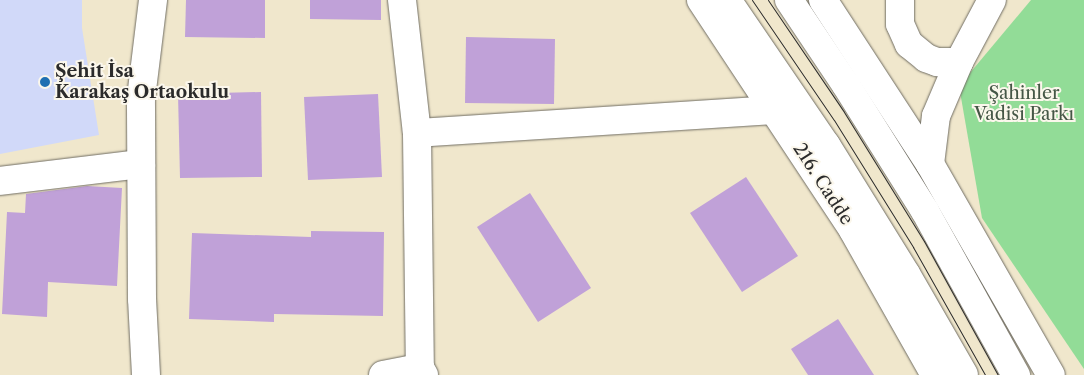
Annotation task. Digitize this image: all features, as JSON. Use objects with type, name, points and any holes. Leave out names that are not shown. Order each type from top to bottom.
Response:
[{"type":"main road","points":[[146,375],[142,299],[141,98],[153,0]]},
{"type":"main road","points":[[384,375],[422,371],[417,133],[402,0]]},
{"type":"main road","name":"216. Cadde","points":[[701,0],[853,230],[935,375]]},
{"type":"main road","points":[[727,0],[826,145],[906,274],[964,375]]},
{"type":"main road","points":[[789,0],[846,85],[925,211],[1016,375]]},
{"type":"main road","points":[[823,0],[930,164],[1051,375]]},
{"type":"main road","points":[[900,0],[900,24],[909,44],[916,51],[931,60],[948,63],[959,62]]},
{"type":"main road","points":[[930,164],[936,116],[959,62],[992,0]]},
{"type":"main road","points":[[417,133],[775,110]]},
{"type":"main road","points":[[0,181],[141,164]]},
{"type":"shaded area","name":"Şehit İsa Karakaş Ortaokulu","points":[[0,0],[82,0],[82,28],[99,135],[0,154]]},
{"type":"green space","name":"Şahinler Vadisi Parkı","points":[[1031,0],[1084,0],[1084,369],[982,218],[959,86]]},
{"type":"building","points":[[186,0],[265,0],[265,38],[185,37]]},
{"type":"building","points":[[310,0],[381,0],[381,20],[310,19]]},
{"type":"building","points":[[466,37],[555,39],[554,104],[465,103]]},
{"type":"building","points":[[261,92],[262,177],[180,178],[178,94]]},
{"type":"building","points":[[378,94],[382,177],[308,180],[304,97]]},
{"type":"building","points":[[746,177],[798,256],[742,292],[690,213]]},
{"type":"building","points":[[87,186],[122,188],[117,286],[48,282],[47,317],[2,314],[7,212],[25,213],[26,194]]},
{"type":"building","points":[[530,193],[591,288],[538,322],[477,227]]},
{"type":"building","points":[[311,231],[384,232],[383,316],[274,314],[274,322],[189,319],[192,233],[311,237]]},
{"type":"building","points":[[838,319],[874,375],[808,375],[791,349]]},
{"type":"tram line","points":[[752,0],[834,120],[913,247],[985,375]]},
{"type":"tram line","points":[[768,0],[844,112],[924,241],[998,375]]},
{"type":"place","name":"Şehit İsa Karakaş Ortaokulu","points":[[45,82]]}]
